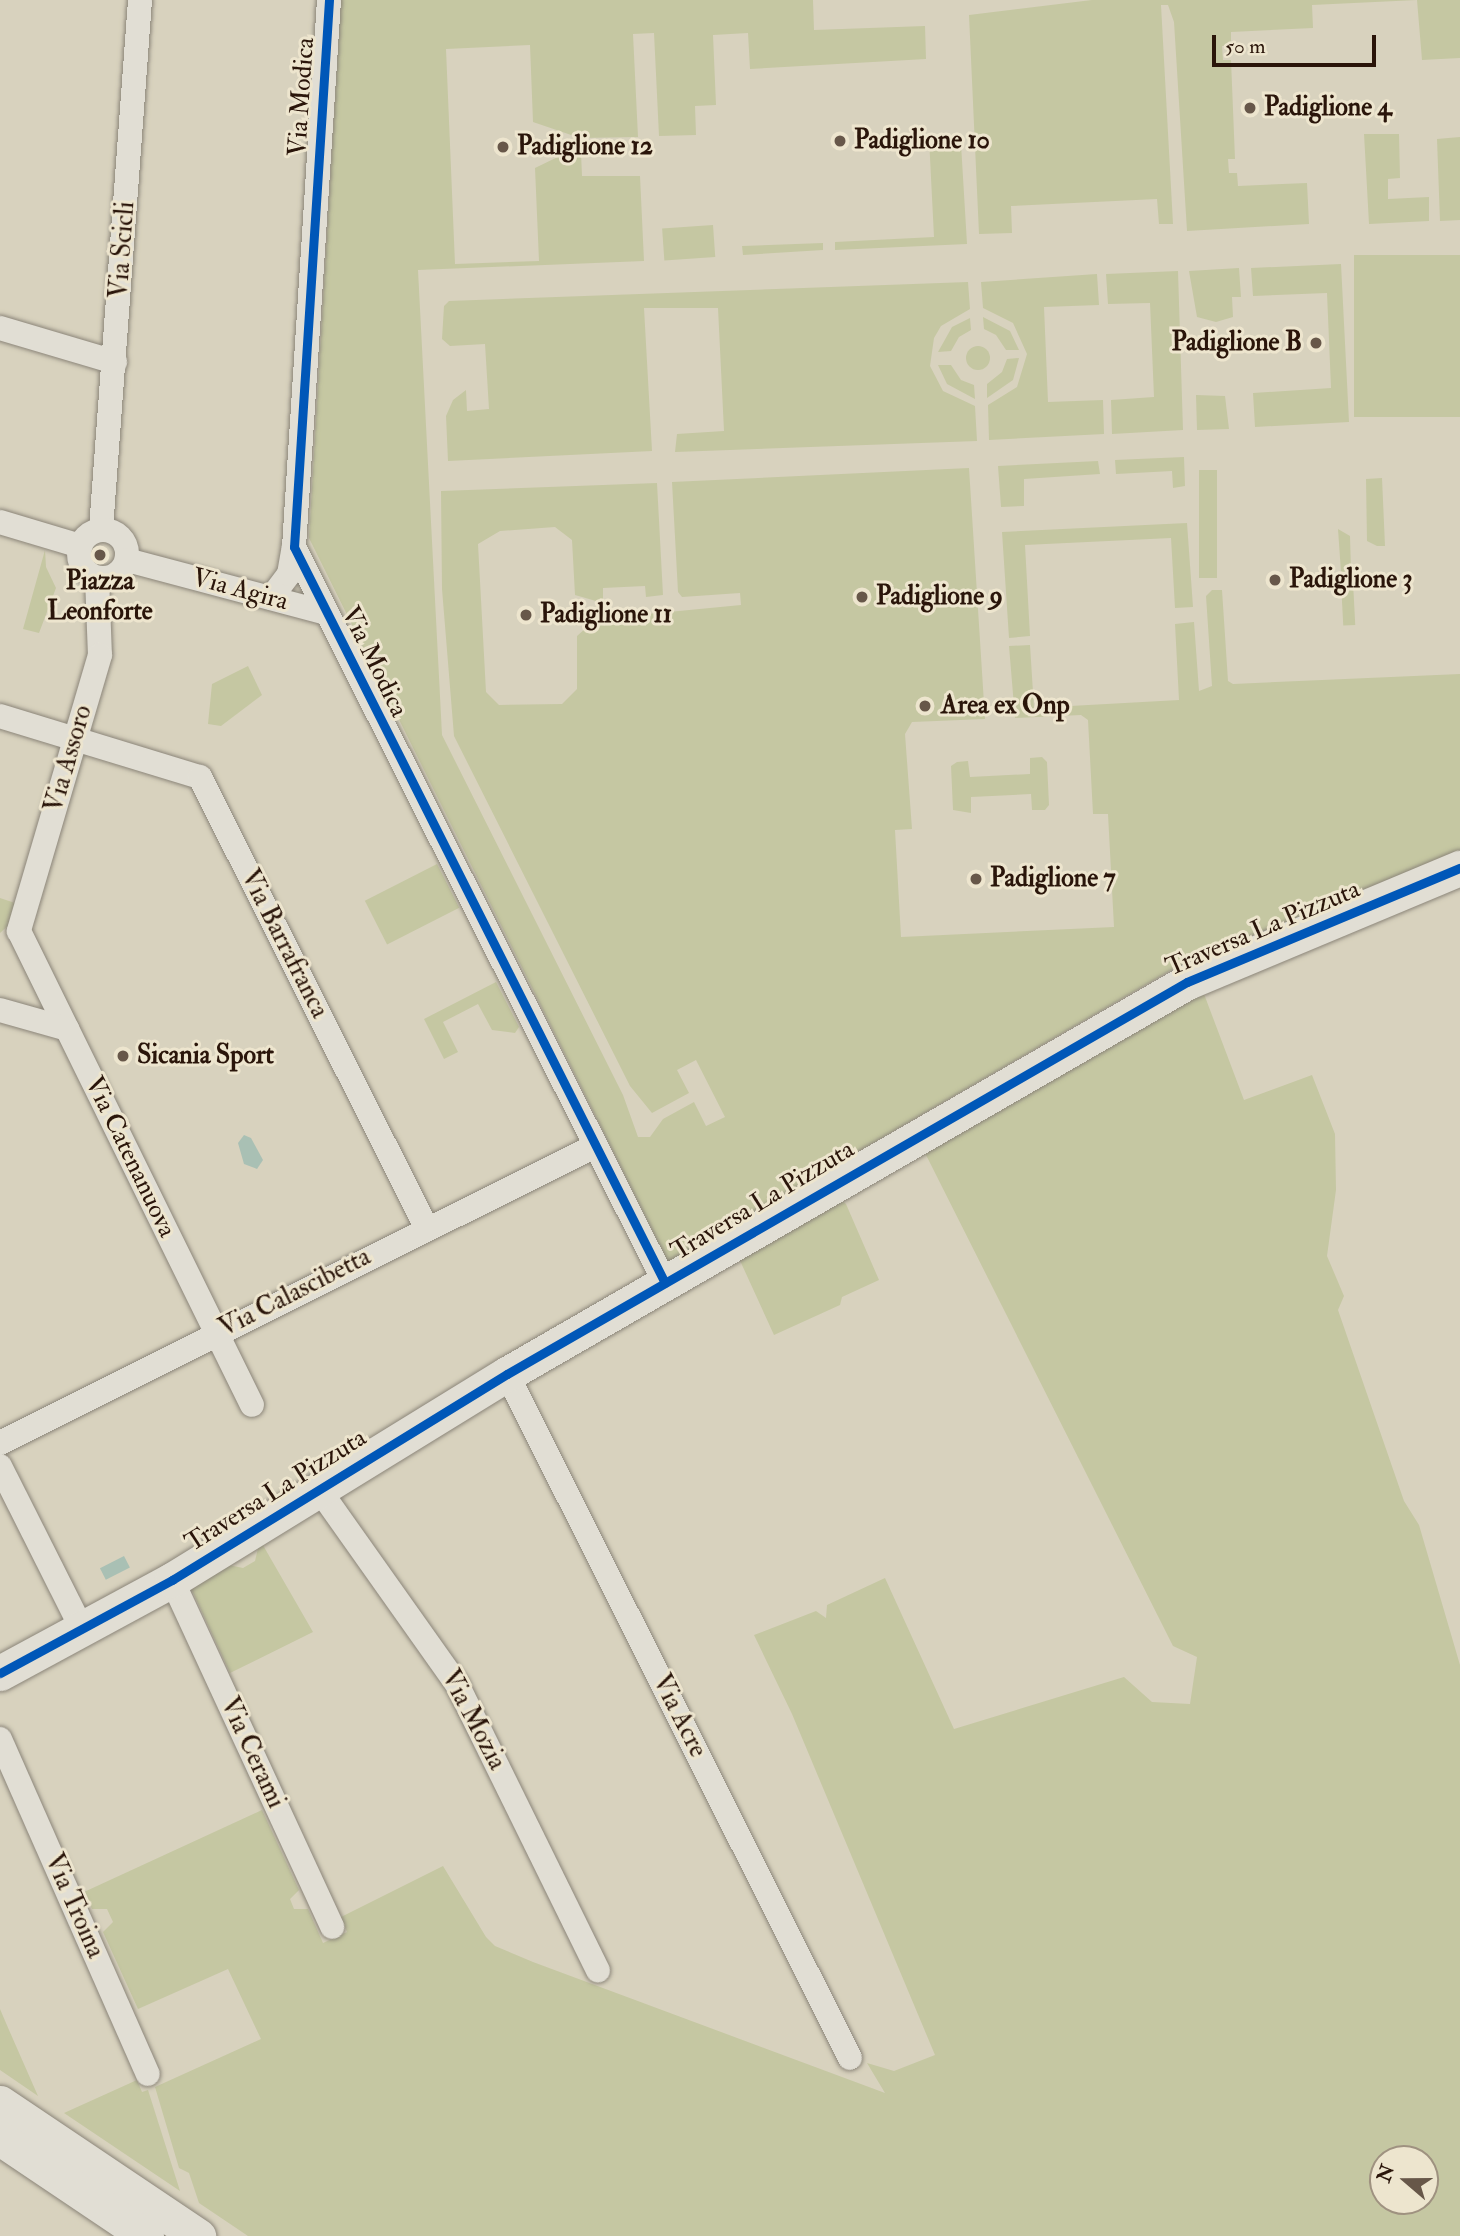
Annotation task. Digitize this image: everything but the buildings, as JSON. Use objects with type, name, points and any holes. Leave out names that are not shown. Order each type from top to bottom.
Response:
[{"type":"street","name":"Via Scicli","points":[[101,530],[140,0]]},
{"type":"street","name":"Via Modica","points":[[329,0],[294,547],[593,1147],[665,1283]]},
{"type":"street","points":[[0,328],[115,362]]},
{"type":"street","points":[[0,522],[80,546]]},
{"type":"street","points":[[101,530],[122,539],[127,561],[112,578],[97,578],[83,569],[80,546],[88,535],[101,530]]},
{"type":"street","points":[[271,598],[289,574],[294,547]]},
{"type":"street","name":"Via Agira","points":[[127,561],[326,613]]},
{"type":"street","name":"Via Assoro","points":[[26,907],[100,655],[95,610],[97,578]]},
{"type":"street","name":"Via Barrafranca","points":[[0,716],[200,777],[426,1227]]},
{"type":"street","name":"Traversa La Pizzuta","points":[[0,1673],[83,1631],[172,1580],[507,1374],[1187,982],[1460,868]]},
{"type":"street","name":"Via Catenanuova","points":[[26,907],[19,931],[252,1405]]},
{"type":"street","points":[[0,1010],[67,1029]]},
{"type":"street","name":"Via Calascibetta","points":[[0,1443],[426,1227],[593,1147]]},
{"type":"street","name":"Via Acre","points":[[507,1374],[850,2058]]},
{"type":"street","points":[[0,1466],[83,1631]]},
{"type":"street","name":"Via Mozia","points":[[318,1488],[458,1686],[598,1970]]},
{"type":"street","name":"Via Cerami","points":[[172,1580],[332,1927]]},
{"type":"street","name":"Via Troina","points":[[0,1739],[148,2074]]},
{"type":"street","points":[[0,2103],[198,2236]]},
{"type":"street","points":[[0,2138],[146,2236]]},
{"type":"green space","points":[[341,0],[813,0],[814,30],[925,26],[926,59],[750,69],[748,33],[713,35],[716,105],[695,106],[696,135],[659,136],[654,33],[633,34],[638,137],[580,138],[533,122],[530,45],[446,49],[455,264],[539,261],[535,168],[568,152],[581,153],[582,176],[640,176],[644,261],[418,270],[442,735],[623,1095],[638,1137],[650,1137],[663,1119],[694,1102],[706,1126],[725,1117],[696,1060],[677,1070],[689,1093],[652,1113],[630,1086],[454,736],[442,589],[441,491],[657,483],[663,595],[646,597],[645,586],[603,588],[603,603],[575,595],[572,540],[555,527],[500,531],[478,544],[486,692],[499,705],[562,704],[577,689],[577,636],[596,619],[741,605],[740,593],[682,597],[678,592],[672,482],[969,468],[985,719],[912,722],[905,734],[912,829],[895,830],[901,937],[1114,927],[1108,814],[1093,814],[1088,720],[1081,715],[1015,718],[1009,646],[1030,645],[1034,708],[1179,700],[1175,624],[1194,622],[1199,691],[1212,686],[1206,596],[1212,590],[1222,590],[1228,681],[1233,684],[1460,674],[1460,851],[1178,966],[668,1262],[309,538]]},
{"type":"green space","points":[[1092,0],[1417,0],[1312,5],[1313,28],[1231,32],[1231,46],[1222,46],[1223,60],[1231,60],[1235,159],[1228,159],[1229,173],[1237,173],[1238,186],[1307,183],[1309,224],[1187,231],[1174,22],[1168,5],[1161,5],[1173,224],[1159,224],[1157,199],[1011,206],[1012,233],[979,234],[969,15]]},
{"type":"green space","points":[[1417,0],[1460,0],[1460,58],[1422,60]]},
{"type":"green space","points":[[1364,134],[1399,134],[1400,178],[1388,179],[1388,199],[1429,197],[1429,221],[1369,224]]},
{"type":"green space","points":[[1460,137],[1460,220],[1440,221],[1437,139]]},
{"type":"green space","points":[[929,138],[961,144],[967,244],[835,250],[835,242],[934,237]]},
{"type":"green space","points":[[713,225],[715,257],[664,260],[662,229]]},
{"type":"green space","points":[[823,243],[823,250],[743,255],[742,246]]},
{"type":"green space","points":[[1354,255],[1460,255],[1460,417],[1354,417]]},
{"type":"green space","points":[[1341,264],[1349,422],[1255,427],[1253,393],[1331,388],[1327,293],[1253,296],[1251,268]]},
{"type":"green space","points":[[1239,268],[1241,297],[1232,297],[1233,317],[1216,322],[1197,317],[1189,271]]},
{"type":"green space","points":[[1178,271],[1183,430],[1112,434],[1111,400],[1154,397],[1150,303],[1108,304],[1106,274]]},
{"type":"green space","points":[[1097,274],[1099,305],[1044,307],[1048,402],[1103,400],[1104,434],[989,440],[988,405],[1017,387],[1027,354],[1013,323],[983,308],[981,282]]},
{"type":"green space","points":[[968,282],[970,309],[941,326],[934,338],[930,366],[943,391],[975,406],[977,441],[675,452],[677,434],[724,431],[718,308],[644,308],[652,451],[448,461],[446,416],[453,400],[466,390],[467,411],[489,409],[485,344],[450,346],[442,339],[444,306],[449,301]]},
{"type":"green space","points":[[983,317],[1010,331],[1019,350],[1006,350],[996,335],[984,329]]},
{"type":"green space","points":[[970,318],[971,330],[959,337],[951,351],[938,352],[952,327]]},
{"type":"green space","points":[[978,346],[987,349],[990,358],[987,367],[978,370],[969,367],[966,358],[969,349]]},
{"type":"green space","points":[[1019,358],[1013,380],[987,398],[987,384],[1002,372],[1007,359]]},
{"type":"green space","points":[[938,365],[951,365],[961,380],[974,385],[975,399],[947,384]]},
{"type":"green space","points":[[1196,395],[1225,396],[1229,429],[1197,430]]},
{"type":"green space","points":[[1184,457],[1185,486],[1173,488],[1172,471],[1116,474],[1115,460]]},
{"type":"green space","points":[[1098,461],[1100,474],[1024,479],[1024,506],[1001,507],[998,466]]},
{"type":"green space","points":[[1199,470],[1217,470],[1217,578],[1199,578]]},
{"type":"green space","points":[[1382,478],[1385,546],[1377,546],[1367,541],[1366,479]]},
{"type":"green space","points":[[1187,523],[1193,607],[1175,608],[1171,538],[1025,545],[1030,636],[1009,638],[1002,532]]},
{"type":"green space","points":[[1338,529],[1350,536],[1351,571],[1341,572]]},
{"type":"green space","points":[[45,550],[46,567],[56,588],[39,633],[23,629]]},
{"type":"green space","points":[[1353,582],[1355,625],[1343,626],[1341,583]]},
{"type":"green space","points":[[248,666],[262,695],[221,726],[208,724],[212,684]]},
{"type":"green space","points":[[1042,757],[1047,762],[1049,805],[1045,810],[1032,810],[1031,794],[971,797],[971,813],[953,810],[951,766],[957,762],[968,761],[970,777],[1030,774],[1030,758]]},
{"type":"green space","points":[[437,864],[459,908],[387,944],[365,901]]},
{"type":"green space","points":[[0,898],[15,903],[10,924],[0,933]]},
{"type":"green space","points":[[496,982],[519,1027],[515,1033],[492,1030],[478,1004],[443,1022],[458,1052],[444,1059],[424,1019]]},
{"type":"green space","points":[[1204,994],[1244,1100],[1312,1075],[1335,1134],[1336,1190],[1327,1256],[1344,1296],[1338,1310],[1404,1501],[1419,1525],[1460,1665],[1460,2236],[248,2236],[199,2203],[189,2173],[179,2168],[155,2087],[261,2039],[228,1969],[138,2009],[103,1932],[113,1922],[107,1909],[92,1909],[84,1892],[262,1810],[299,1890],[290,1899],[294,1909],[308,1909],[323,1943],[347,1932],[341,1917],[443,1866],[486,1937],[495,1946],[885,2093],[867,2063],[894,2071],[935,2055],[792,1714],[754,1635],[816,1611],[826,1618],[827,1605],[885,1578],[954,1729],[1124,1677],[1152,1702],[1190,1704],[1197,1657],[1173,1646],[922,1147]]},
{"type":"green space","points":[[836,1196],[846,1204],[879,1280],[842,1297],[840,1305],[774,1335],[737,1254]]},
{"type":"green space","points":[[260,1540],[313,1632],[230,1673],[190,1586],[224,1564],[243,1568],[255,1561]]},
{"type":"green space","points":[[0,2009],[9,2030],[38,2096],[0,2070]]},
{"type":"green space","points":[[137,2080],[142,2092],[148,2090],[180,2191],[64,2113]]},
{"type":"shaded area","points":[[244,1135],[251,1138],[263,1160],[257,1169],[244,1164],[238,1143]]},
{"type":"shaded area","points":[[124,1556],[130,1568],[106,1580],[100,1568]]},
{"type":"cycle path","points":[[329,0],[294,547],[665,1283]]},
{"type":"cycle path","points":[[0,1673],[172,1580],[507,1374],[1187,982],[1460,868]]},
{"type":"place","name":"Padiglione 4","points":[[1250,108]]},
{"type":"place","name":"Padiglione 10","points":[[840,141]]},
{"type":"place","name":"Padiglione 12","points":[[503,147]]},
{"type":"place","name":"Padiglione B","points":[[1316,343]]},
{"type":"place","name":"Piazza Leonforte","points":[[100,555]]},
{"type":"place","name":"Padiglione 3","points":[[1275,580]]},
{"type":"place","name":"Padiglione 9","points":[[862,597]]},
{"type":"place","name":"Padiglione 11","points":[[526,615]]},
{"type":"place","name":"Area ex Onp","points":[[925,706]]},
{"type":"place","name":"Padiglione 7","points":[[976,879]]},
{"type":"place","name":"Sicania Sport","points":[[123,1056]]}]
